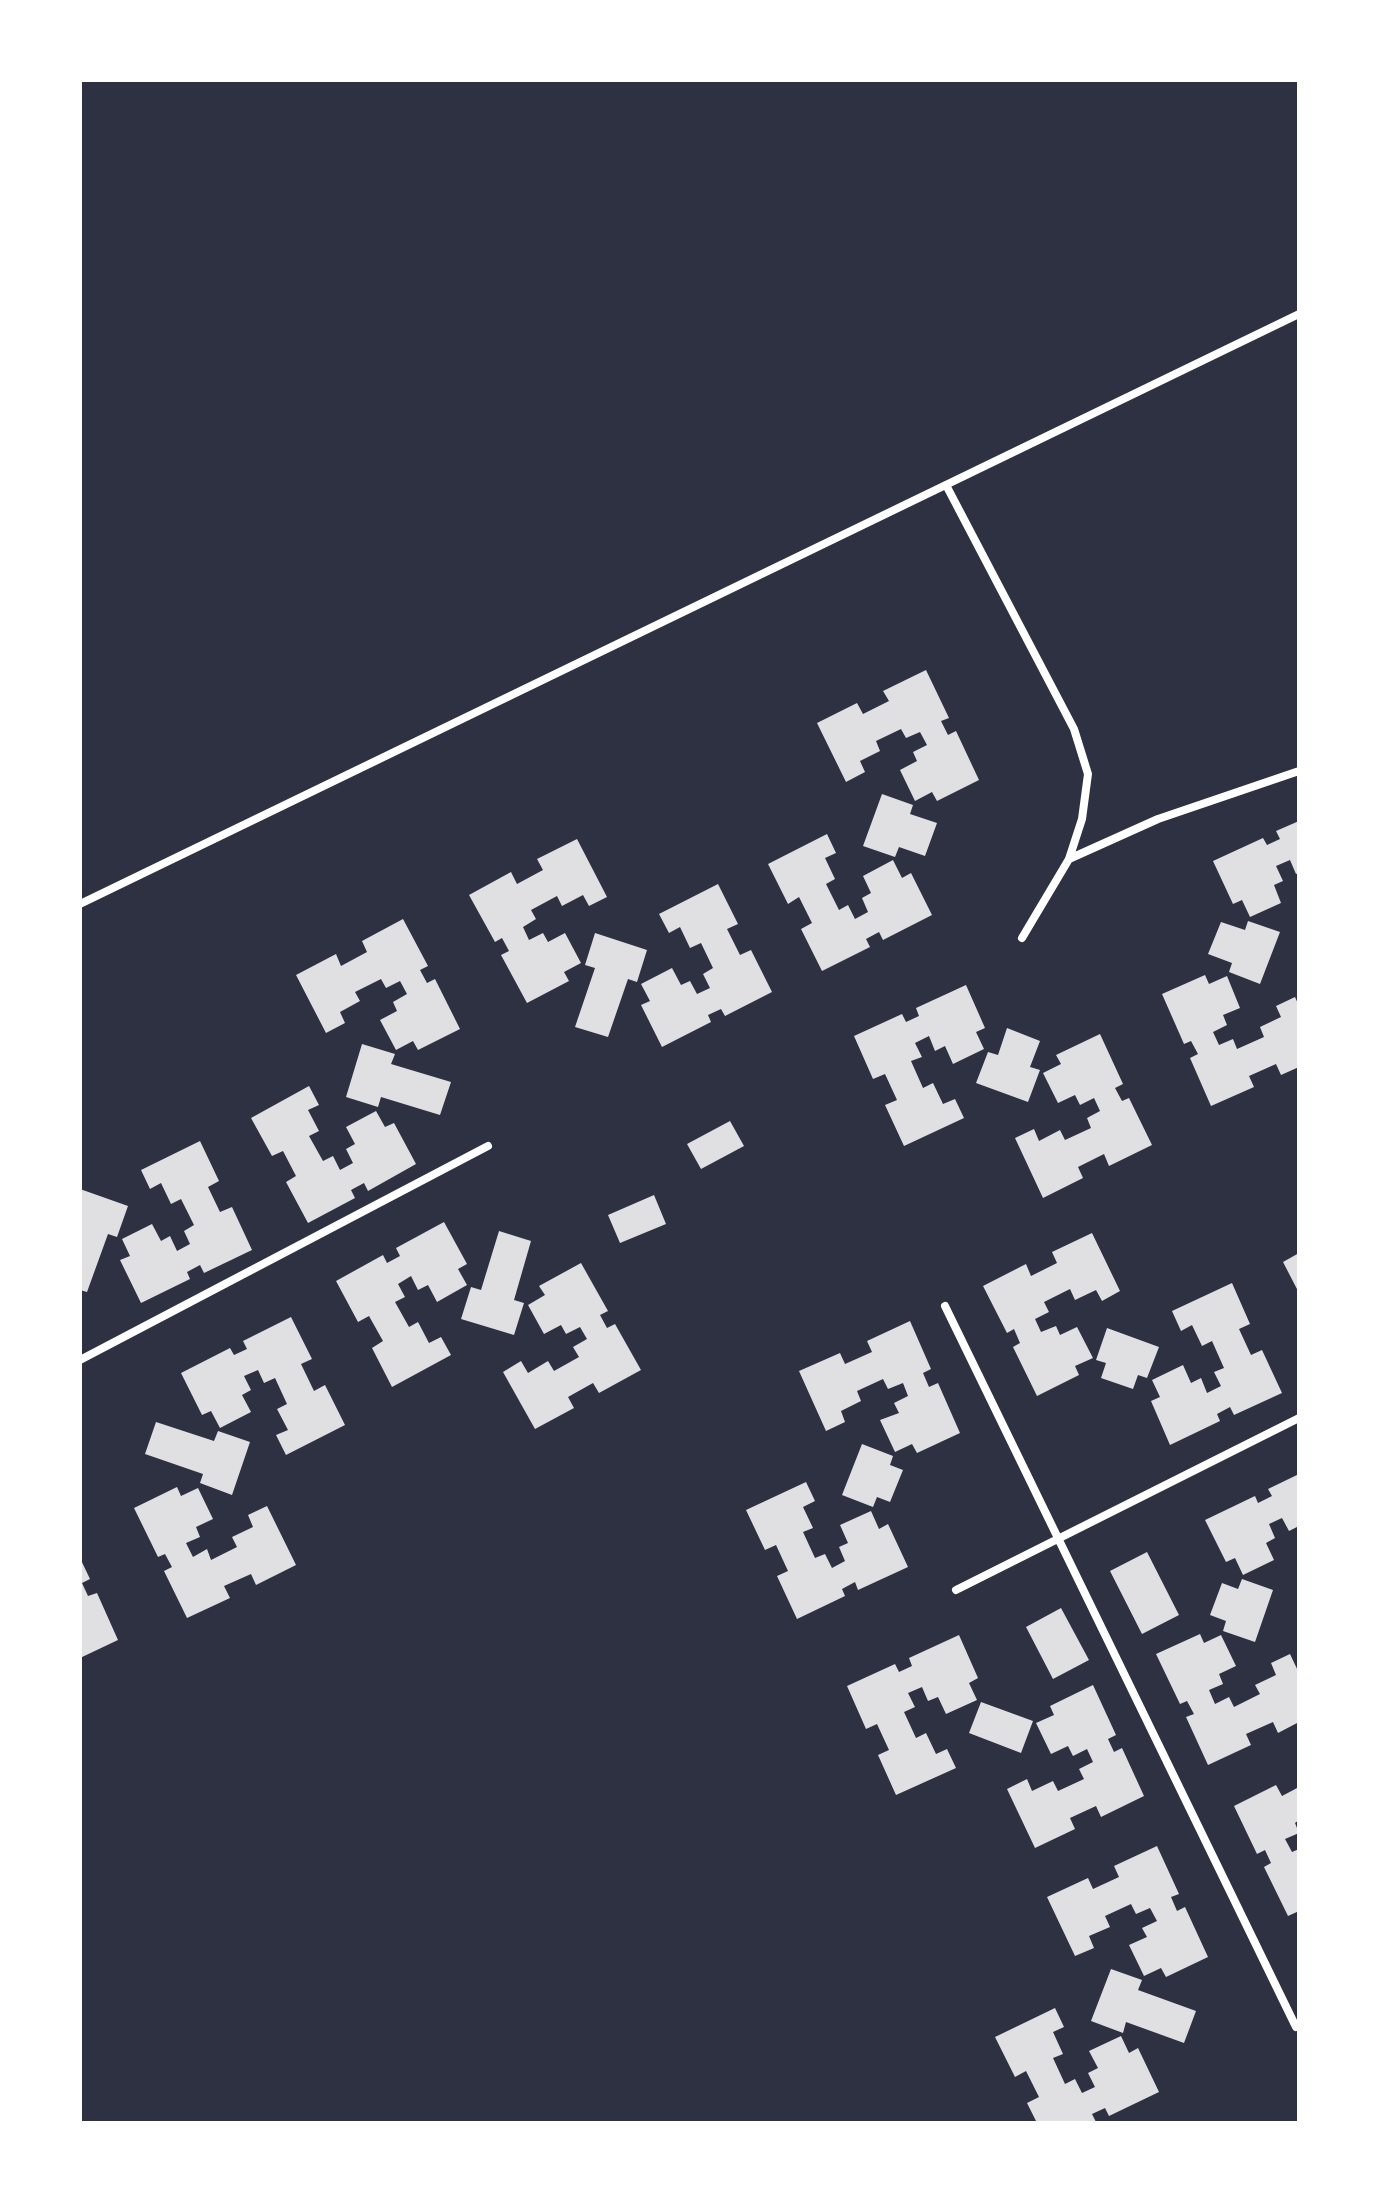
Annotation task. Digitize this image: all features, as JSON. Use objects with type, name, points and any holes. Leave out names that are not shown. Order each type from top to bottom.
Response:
[{"type":"street","points":[[80,904],[1299,314]]},
{"type":"street","points":[[946,485],[1074,729],[1088,774],[1082,819],[1069,859],[1022,938]]},
{"type":"street","points":[[1069,859],[1158,819],[1299,771]]},
{"type":"street","points":[[80,1360],[488,1146]]},
{"type":"street","points":[[945,1306],[1296,2027]]},
{"type":"street","points":[[956,1590],[1299,1418]]},
{"type":"building","points":[[926,670],[949,718],[941,721],[948,735],[956,731],[979,780],[937,801],[932,792],[915,801],[900,770],[917,761],[913,752],[927,745],[920,732],[906,738],[901,729],[876,741],[880,751],[860,761],[865,772],[846,782],[817,723],[857,703],[863,714],[889,701],[883,691]]},
{"type":"building","points":[[882,794],[913,805],[910,814],[937,823],[925,856],[899,847],[895,857],[863,846]]},
{"type":"building","points":[[1299,821],[1299,873],[1296,874],[1290,860],[1276,866],[1283,881],[1274,885],[1281,903],[1250,917],[1242,900],[1233,904],[1213,861],[1263,838],[1267,845],[1280,839],[1276,831]]},
{"type":"building","points":[[827,834],[836,853],[825,858],[835,879],[826,884],[839,910],[848,905],[855,919],[868,912],[862,898],[871,893],[863,876],[893,860],[902,878],[911,873],[932,915],[883,940],[879,932],[866,939],[870,947],[822,971],[801,929],[812,923],[799,897],[788,904],[768,864]]},
{"type":"building","points":[[577,839],[607,897],[589,906],[583,895],[562,906],[557,896],[531,910],[536,919],[523,927],[529,940],[543,933],[548,942],[565,933],[581,963],[564,972],[569,981],[527,1003],[501,955],[509,951],[502,938],[495,942],[469,895],[511,872],[517,884],[543,870],[537,859]]},
{"type":"building","points":[[718,884],[738,924],[727,929],[740,955],[751,950],[772,992],[725,1016],[721,1009],[708,1015],[711,1022],[662,1047],[641,1005],[650,1001],[641,984],[672,968],[681,985],[690,981],[697,994],[710,988],[703,974],[713,968],[701,943],[690,948],[680,927],[669,933],[659,914]]},
{"type":"building","points":[[403,919],[428,966],[420,970],[427,983],[435,979],[460,1029],[418,1050],[413,1041],[396,1050],[380,1020],[397,1011],[393,1002],[407,994],[400,981],[386,988],[381,979],[355,992],[360,1001],[340,1012],[345,1023],[326,1033],[296,975],[336,954],[341,966],[367,952],[362,941]]},
{"type":"building","points":[[1248,921],[1280,932],[1260,984],[1229,972],[1232,963],[1208,954],[1221,922],[1245,930]]},
{"type":"building","points":[[595,933],[647,950],[637,982],[628,979],[608,1037],[575,1027],[595,968],[585,965]]},
{"type":"building","points":[[1205,975],[1209,984],[1227,976],[1240,1008],[1223,1015],[1227,1025],[1213,1032],[1219,1045],[1233,1039],[1237,1049],[1264,1037],[1260,1027],[1281,1017],[1276,1006],[1295,997],[1299,1006],[1299,1067],[1281,1075],[1276,1064],[1249,1076],[1254,1087],[1211,1106],[1190,1058],[1198,1054],[1191,1041],[1184,1044],[1162,994]]},
{"type":"building","points":[[966,985],[985,1028],[976,1032],[984,1049],[953,1064],[945,1046],[935,1051],[929,1036],[915,1043],[922,1057],[911,1061],[923,1088],[933,1083],[943,1104],[955,1099],[964,1118],[904,1146],[885,1105],[897,1100],[885,1074],[873,1079],[854,1036],[902,1014],[906,1022],[919,1016],[916,1008]]},
{"type":"building","points":[[1007,1028],[1040,1041],[1030,1067],[1040,1070],[1028,1102],[976,1083],[988,1052],[998,1055]]},
{"type":"building","points":[[1100,1034],[1123,1084],[1115,1088],[1122,1101],[1129,1098],[1152,1145],[1109,1166],[1104,1154],[1078,1167],[1083,1178],[1043,1198],[1015,1138],[1034,1129],[1039,1141],[1060,1130],[1065,1140],[1091,1128],[1087,1118],[1100,1111],[1094,1098],[1080,1105],[1075,1095],[1058,1103],[1043,1073],[1061,1064],[1056,1055]]},
{"type":"building","points":[[362,1044],[395,1054],[391,1064],[451,1082],[440,1115],[381,1097],[378,1107],[346,1097]]},
{"type":"building","points":[[309,1086],[319,1105],[308,1110],[319,1131],[309,1136],[323,1161],[333,1156],[340,1170],[353,1163],[346,1149],[355,1144],[346,1127],[376,1111],[385,1127],[394,1123],[416,1164],[368,1191],[364,1183],[351,1190],[355,1198],[308,1223],[286,1182],[296,1176],[283,1151],[272,1156],[251,1118]]},
{"type":"building","points":[[730,1121],[744,1146],[701,1169],[687,1144]]},
{"type":"building","points":[[200,1141],[219,1181],[208,1187],[220,1212],[232,1207],[252,1250],[204,1273],[200,1265],[187,1272],[190,1279],[141,1303],[120,1260],[130,1256],[122,1239],[152,1224],[161,1241],[170,1236],[177,1251],[190,1244],[184,1231],[194,1225],[181,1199],[171,1204],[161,1183],[150,1189],[141,1170]]},
{"type":"building","points":[[80,1189],[128,1206],[117,1237],[108,1234],[87,1292],[80,1290]]},
{"type":"building","points":[[654,1195],[666,1224],[620,1243],[608,1215]]},
{"type":"building","points":[[444,1222],[467,1264],[458,1269],[467,1285],[437,1302],[428,1285],[418,1290],[411,1276],[398,1284],[405,1297],[395,1302],[409,1327],[418,1322],[429,1343],[441,1337],[451,1355],[392,1387],[372,1348],[383,1341],[369,1316],[358,1322],[336,1281],[383,1255],[387,1263],[400,1256],[396,1248]]},
{"type":"building","points":[[499,1231],[531,1241],[514,1300],[524,1303],[514,1335],[461,1319],[471,1287],[481,1290]]},
{"type":"building","points":[[1092,1233],[1120,1291],[1102,1301],[1096,1290],[1075,1300],[1070,1289],[1044,1302],[1049,1312],[1035,1319],[1041,1332],[1056,1326],[1060,1335],[1077,1327],[1093,1358],[1075,1366],[1079,1375],[1037,1396],[1013,1347],[1020,1343],[1014,1329],[1007,1333],[983,1286],[1026,1264],[1031,1276],[1057,1263],[1052,1252]]},
{"type":"building","points":[[1299,1253],[1299,1293],[1283,1262]]},
{"type":"building","points":[[581,1263],[608,1311],[600,1315],[607,1328],[615,1324],[641,1370],[599,1393],[593,1383],[568,1397],[574,1408],[535,1429],[503,1372],[521,1361],[528,1373],[548,1361],[554,1371],[579,1357],[573,1347],[587,1339],[580,1327],[566,1334],[561,1325],[544,1334],[528,1305],[545,1295],[539,1286]]},
{"type":"building","points":[[1232,1283],[1250,1324],[1239,1329],[1251,1355],[1262,1350],[1282,1393],[1234,1415],[1230,1407],[1217,1414],[1220,1421],[1170,1445],[1151,1401],[1160,1397],[1152,1380],[1183,1365],[1191,1383],[1201,1378],[1207,1393],[1221,1386],[1214,1372],[1224,1368],[1212,1341],[1202,1346],[1192,1325],[1181,1331],[1172,1311]]},
{"type":"building","points":[[291,1317],[312,1359],[301,1364],[314,1391],[325,1385],[345,1425],[286,1455],[276,1435],[288,1430],[277,1409],[287,1404],[275,1378],[264,1383],[258,1370],[244,1376],[251,1390],[242,1395],[251,1412],[220,1428],[211,1411],[202,1415],[181,1373],[230,1348],[234,1355],[247,1349],[243,1341]]},
{"type":"building","points":[[910,1321],[931,1369],[923,1373],[929,1387],[938,1383],[960,1433],[917,1453],[912,1444],[895,1452],[880,1420],[899,1413],[894,1403],[908,1396],[903,1383],[888,1389],[883,1379],[857,1391],[861,1401],[841,1411],[845,1422],[826,1431],[799,1371],[840,1353],[845,1364],[872,1352],[867,1341]]},
{"type":"building","points":[[1107,1328],[1159,1347],[1147,1378],[1138,1375],[1133,1389],[1101,1378],[1106,1363],[1096,1360]]},
{"type":"building","points":[[156,1422],[214,1441],[218,1431],[250,1442],[232,1495],[200,1483],[203,1474],[145,1454]]},
{"type":"building","points":[[862,1444],[893,1456],[890,1465],[903,1470],[890,1502],[877,1497],[873,1507],[842,1495]]},
{"type":"building","points":[[1299,1474],[1299,1526],[1289,1531],[1282,1518],[1269,1524],[1275,1538],[1266,1543],[1274,1560],[1243,1575],[1235,1558],[1226,1562],[1205,1520],[1255,1496],[1258,1503],[1272,1496],[1268,1489]]},
{"type":"building","points":[[806,1482],[815,1501],[803,1507],[813,1528],[803,1532],[815,1558],[825,1554],[832,1568],[845,1561],[839,1547],[848,1543],[840,1525],[871,1511],[879,1529],[888,1524],[908,1567],[858,1590],[855,1582],[842,1589],[845,1596],[797,1619],[777,1576],[788,1571],[776,1545],[765,1550],[746,1510]]},
{"type":"building","points":[[177,1487],[181,1496],[198,1488],[213,1519],[196,1527],[200,1537],[186,1543],[193,1557],[207,1549],[211,1560],[237,1547],[232,1537],[253,1527],[248,1515],[267,1506],[296,1565],[256,1585],[251,1574],[224,1586],[230,1598],[187,1618],[164,1571],[172,1567],[165,1554],[158,1557],[134,1508]]},
{"type":"building","points":[[1147,1552],[1179,1615],[1142,1634],[1110,1571]]},
{"type":"building","points":[[80,1558],[90,1579],[82,1583],[88,1596],[97,1593],[118,1640],[80,1658]]},
{"type":"building","points":[[1242,1579],[1273,1590],[1255,1642],[1223,1631],[1226,1621],[1210,1615],[1222,1583],[1238,1589]]},
{"type":"building","points":[[1061,1608],[1089,1660],[1053,1679],[1026,1627]]},
{"type":"building","points":[[1200,1634],[1204,1643],[1221,1635],[1236,1666],[1219,1674],[1223,1684],[1209,1690],[1215,1704],[1229,1697],[1234,1707],[1260,1694],[1255,1685],[1276,1675],[1271,1663],[1290,1654],[1299,1673],[1299,1722],[1278,1733],[1273,1722],[1246,1734],[1251,1745],[1208,1765],[1186,1717],[1194,1714],[1187,1701],[1180,1704],[1156,1654]]},
{"type":"building","points":[[959,1635],[978,1678],[969,1683],[977,1700],[946,1714],[938,1697],[928,1701],[922,1687],[908,1693],[915,1707],[904,1712],[916,1738],[926,1733],[936,1754],[947,1749],[956,1768],[896,1795],[878,1755],[889,1750],[877,1724],[866,1729],[847,1686],[895,1664],[899,1672],[912,1666],[909,1658]]},
{"type":"building","points":[[1093,1685],[1116,1735],[1108,1739],[1114,1752],[1122,1748],[1144,1796],[1101,1817],[1096,1806],[1070,1818],[1075,1829],[1035,1848],[1007,1789],[1027,1779],[1032,1791],[1053,1781],[1058,1791],[1084,1779],[1079,1769],[1093,1762],[1087,1749],[1073,1756],[1068,1746],[1051,1754],[1036,1723],[1054,1715],[1050,1706]]},
{"type":"building","points":[[981,1702],[1033,1721],[1021,1753],[969,1733]]},
{"type":"building","points":[[1276,1785],[1282,1796],[1299,1787],[1299,1820],[1295,1823],[1299,1833],[1285,1839],[1292,1852],[1299,1849],[1299,1911],[1288,1916],[1264,1867],[1271,1863],[1265,1850],[1257,1854],[1234,1806]]},
{"type":"building","points":[[1157,1846],[1179,1894],[1171,1897],[1177,1911],[1185,1907],[1208,1957],[1166,1977],[1161,1968],[1144,1976],[1129,1945],[1147,1937],[1142,1928],[1157,1921],[1150,1908],[1136,1914],[1131,1904],[1105,1916],[1110,1927],[1089,1936],[1094,1948],[1075,1956],[1047,1897],[1088,1878],[1093,1889],[1119,1877],[1114,1866]]},
{"type":"building","points":[[1111,1969],[1142,1980],[1138,1990],[1196,2011],[1184,2043],[1126,2022],[1123,2033],[1091,2021]]},
{"type":"building","points":[[1055,2008],[1064,2027],[1053,2032],[1063,2054],[1053,2058],[1065,2084],[1075,2079],[1082,2093],[1095,2087],[1088,2073],[1098,2068],[1089,2051],[1121,2036],[1129,2053],[1138,2048],[1159,2092],[1109,2116],[1105,2108],[1092,2114],[1096,2122],[1093,2123],[1037,2123],[1027,2103],[1039,2097],[1026,2071],[1015,2077],[995,2037]]}]
